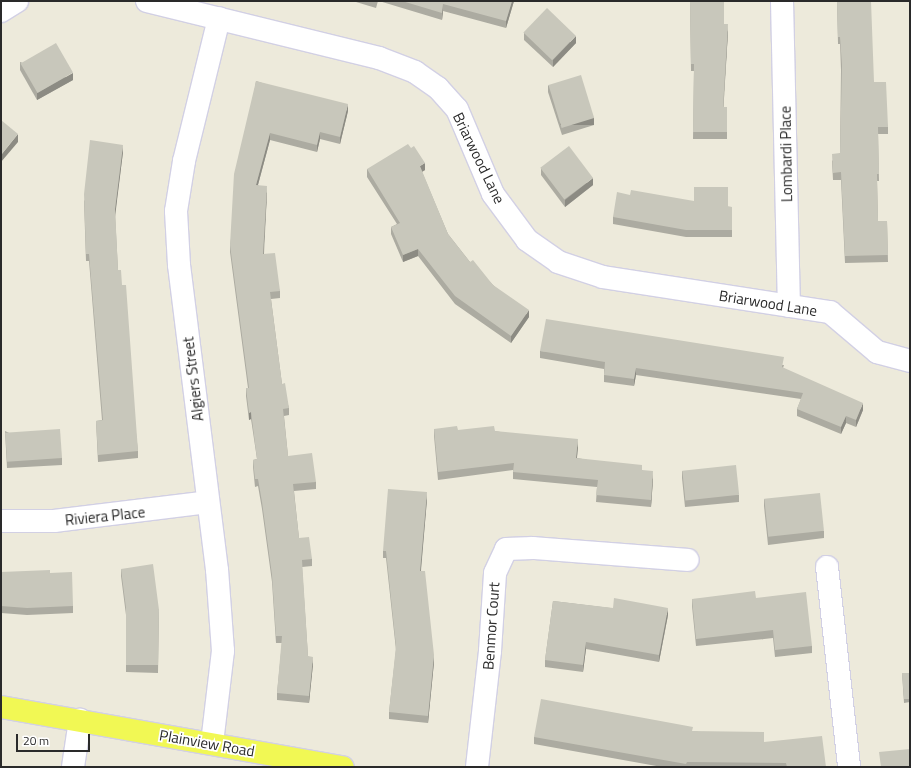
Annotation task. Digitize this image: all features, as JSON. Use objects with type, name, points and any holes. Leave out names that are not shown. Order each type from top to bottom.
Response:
[{"type":"main road","name":"Plainview Road","points":[[1,707],[212,743],[298,763],[342,767]]},
{"type":"street","points":[[1,11],[17,1]]},
{"type":"street","name":"Briarwood Lane","points":[[148,1],[379,58],[421,76],[438,88],[457,109],[493,194],[527,240],[558,262],[603,277],[830,312],[878,352],[910,361]]},
{"type":"street","name":"Lombardi Place","points":[[782,1],[789,306]]},
{"type":"street","name":"Algiers Street","points":[[212,743],[223,651],[208,502],[179,265],[176,211],[184,161],[219,18]]},
{"type":"street","name":"Riviera Place","points":[[1,521],[54,521],[208,502]]},
{"type":"street","name":"Benmor Court","points":[[477,767],[490,650],[495,573],[506,549],[533,548],[688,560]]},
{"type":"street","points":[[827,567],[849,767]]},
{"type":"street","points":[[73,767],[80,720]]},
{"type":"building","points":[[402,1],[512,1],[506,21],[443,4],[442,13]]},
{"type":"building","points":[[690,1],[724,1],[724,24],[728,24],[723,107],[727,107],[727,132],[693,132],[694,64],[691,64]]},
{"type":"building","points":[[837,1],[871,1],[874,82],[886,82],[888,127],[878,127],[879,174],[877,174],[878,221],[887,221],[888,255],[845,256],[841,172],[833,173],[832,154],[840,153],[842,65],[840,37],[838,37]]},
{"type":"building","points":[[547,8],[576,36],[552,60],[523,32]]},
{"type":"building","points":[[56,43],[73,72],[37,93],[20,64]]},
{"type":"building","points":[[581,75],[594,118],[562,128],[548,85]]},
{"type":"building","points":[[256,81],[348,104],[340,137],[320,132],[317,145],[270,133],[256,185],[267,186],[263,254],[275,253],[280,291],[270,292],[282,384],[285,383],[289,408],[283,409],[288,456],[312,453],[316,482],[293,484],[299,538],[309,537],[312,559],[302,560],[308,656],[313,657],[309,696],[277,693],[282,636],[276,636],[272,575],[258,479],[255,479],[253,460],[257,459],[251,412],[249,413],[246,388],[249,388],[230,245],[234,174]]},
{"type":"building","points":[[1,120],[18,134],[1,155]]},
{"type":"building","points":[[90,140],[123,145],[115,209],[118,270],[121,270],[122,285],[126,285],[138,451],[98,455],[96,421],[103,420],[89,254],[86,254],[84,194]]},
{"type":"building","points":[[408,144],[411,148],[414,146],[425,163],[420,166],[448,234],[470,262],[473,260],[493,285],[529,310],[511,336],[455,296],[418,249],[403,255],[391,227],[400,223],[367,169]]},
{"type":"building","points":[[569,146],[593,178],[564,200],[540,168]]},
{"type":"building","points":[[694,187],[728,187],[728,207],[732,207],[732,230],[686,230],[613,217],[617,192],[630,195],[631,190],[694,201]]},
{"type":"building","points":[[546,319],[784,357],[782,367],[863,403],[856,420],[846,416],[841,427],[797,409],[803,393],[636,368],[634,379],[604,375],[605,362],[540,351]]},
{"type":"building","points":[[457,426],[458,430],[494,426],[495,431],[578,439],[576,458],[642,465],[642,470],[653,471],[651,500],[596,495],[598,480],[513,472],[514,463],[438,472],[434,429]]},
{"type":"building","points":[[60,429],[62,458],[7,462],[5,433]]},
{"type":"building","points":[[736,465],[739,495],[685,500],[682,471]]},
{"type":"building","points":[[388,489],[427,492],[420,571],[425,571],[434,655],[428,716],[389,712],[396,646],[386,551],[383,551]]},
{"type":"building","points":[[820,493],[824,531],[768,537],[764,499]]},
{"type":"building","points":[[153,564],[159,610],[158,665],[126,665],[126,608],[121,569]]},
{"type":"building","points":[[50,570],[50,573],[72,572],[73,606],[27,608],[1,606],[1,572]]},
{"type":"building","points":[[755,591],[756,598],[806,592],[812,646],[775,650],[773,630],[696,639],[692,599]]},
{"type":"building","points":[[614,598],[668,608],[659,655],[586,642],[583,665],[545,660],[553,601],[613,608]]},
{"type":"building","points":[[902,673],[910,673],[910,699],[904,699]]},
{"type":"building","points":[[541,699],[693,727],[692,731],[764,732],[764,742],[822,736],[826,767],[787,767],[786,763],[687,762],[686,764],[534,737]]},
{"type":"building","points":[[910,749],[910,767],[881,767],[879,752]]}]
